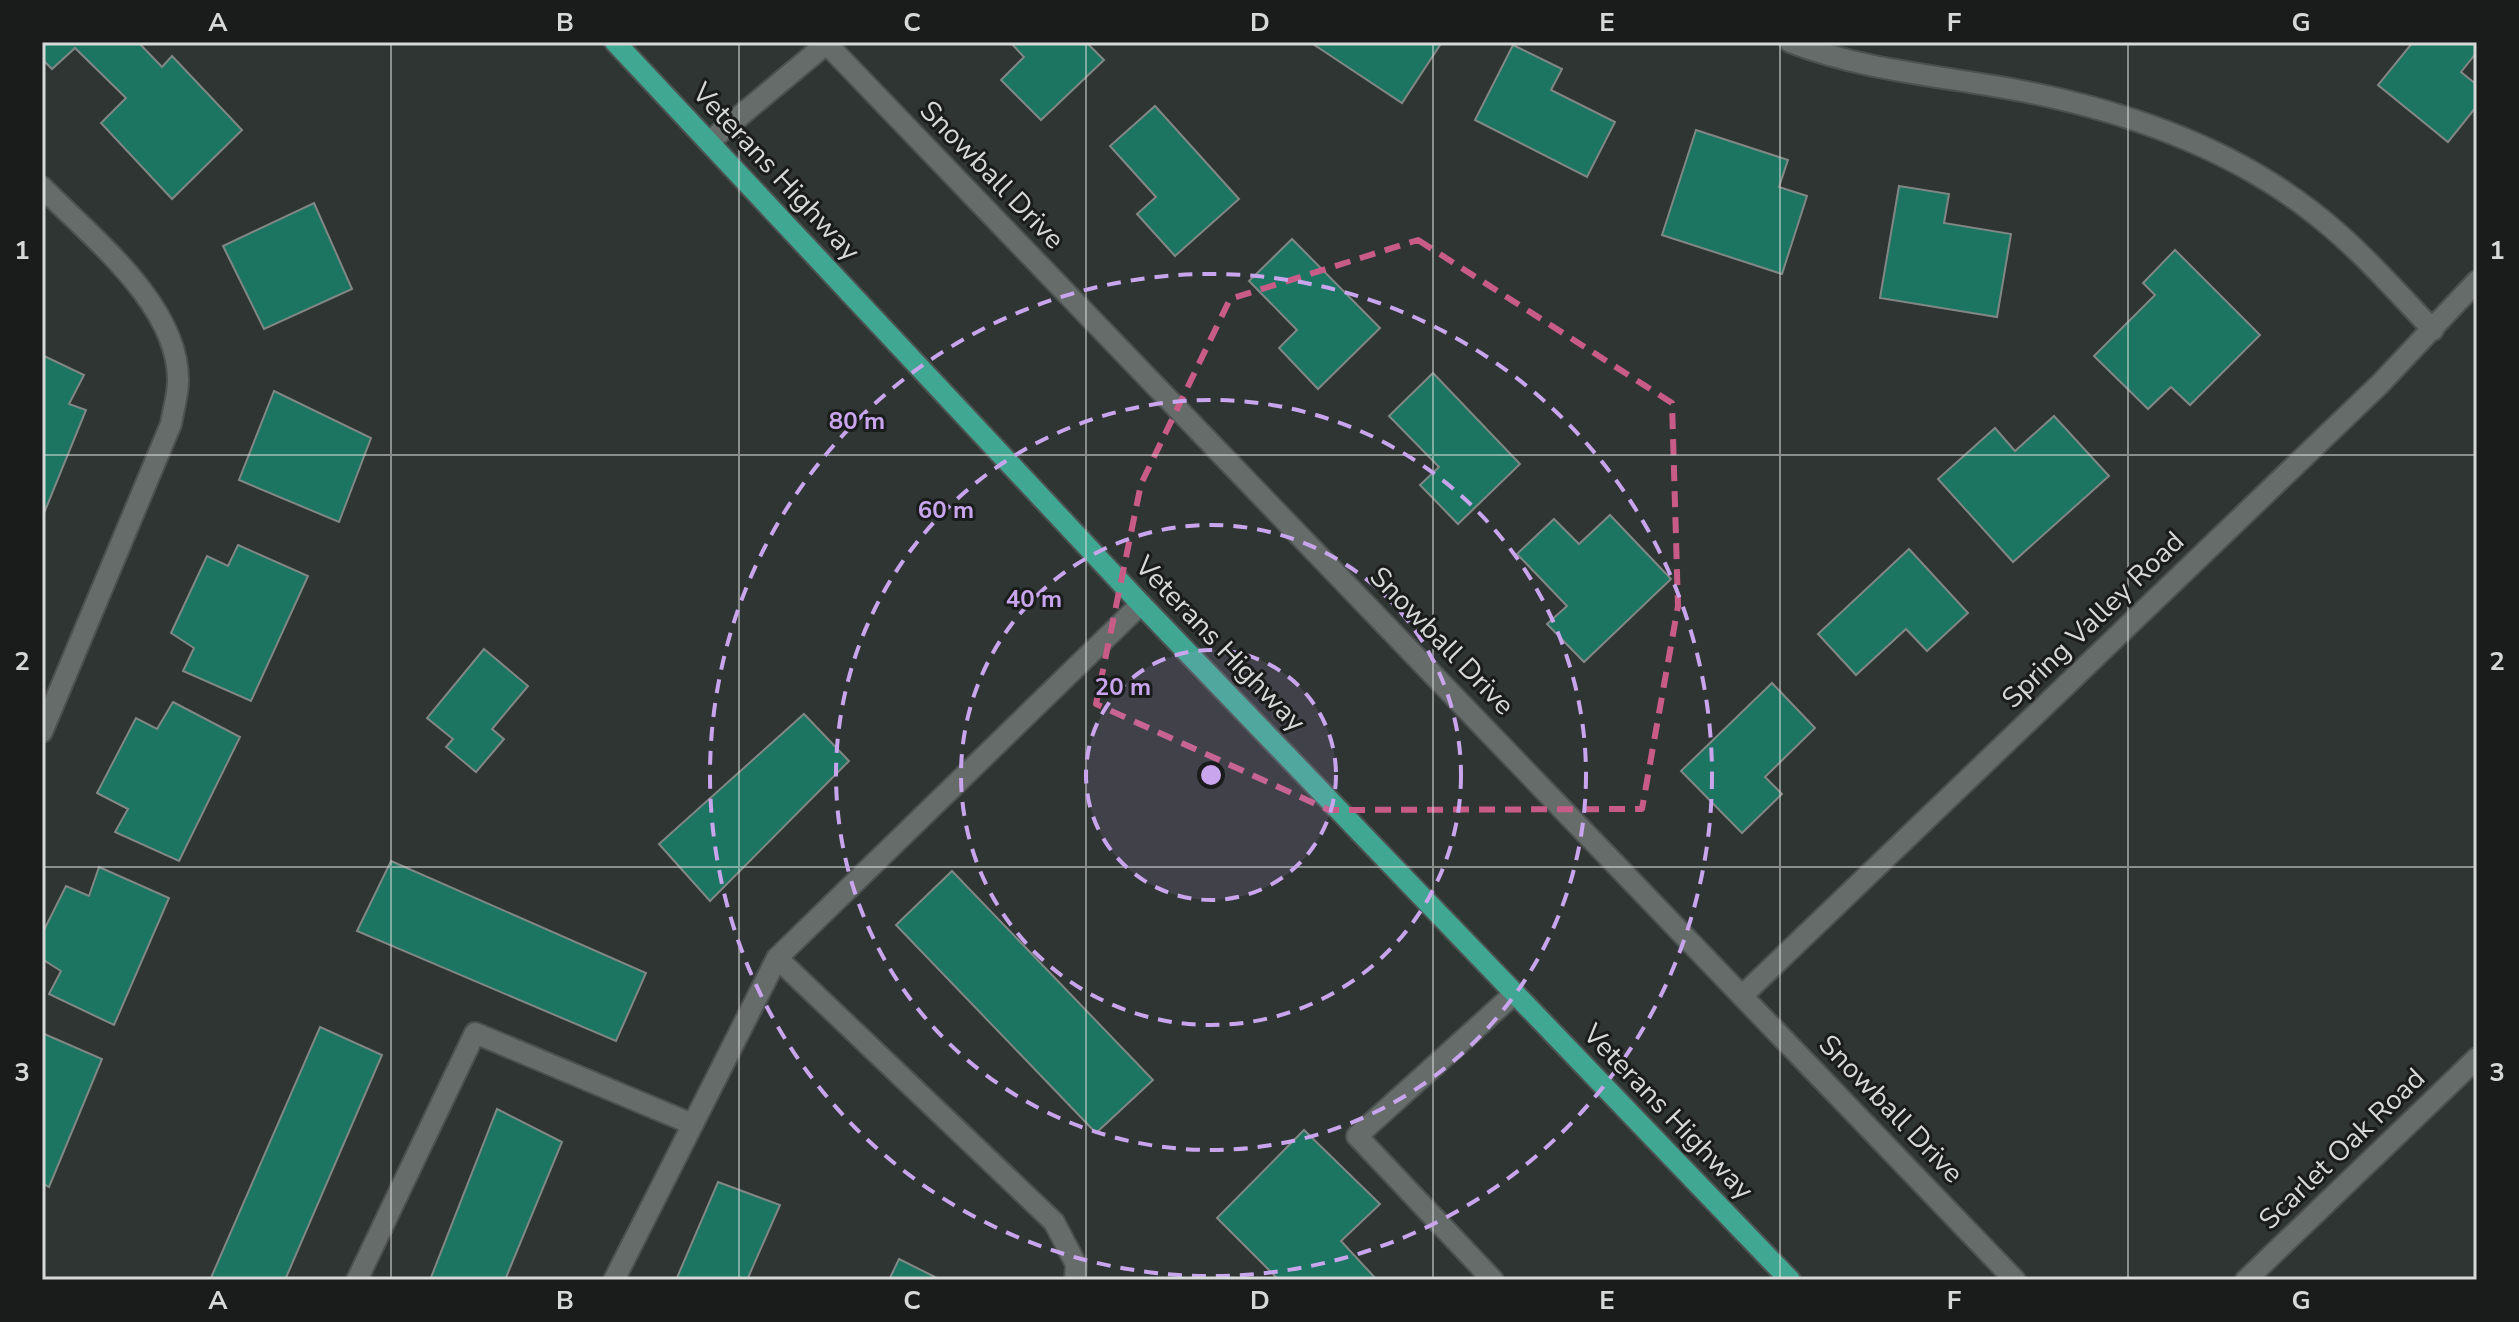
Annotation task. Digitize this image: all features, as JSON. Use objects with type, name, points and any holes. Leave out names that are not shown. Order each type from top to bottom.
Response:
[{"type":"main road","name":"Veterans Highway","points":[[615,42],[1141,604],[1790,1280]]},
{"type":"street","points":[[1790,42],[1878,69],[2027,92],[2112,112],[2192,143],[2248,170],[2311,211],[2368,262],[2433,330]]},
{"type":"street","name":"Snowball Drive","points":[[710,141],[825,43],[2015,1280]]},
{"type":"street","points":[[42,187],[119,264],[155,308],[170,336],[178,380],[171,424],[42,732]]},
{"type":"street","name":"Spring Valley Road","points":[[1743,995],[2433,330],[2477,281]]},
{"type":"street","points":[[614,1280],[777,958],[1141,604]]},
{"type":"street","points":[[777,958],[1054,1222],[1076,1264],[1075,1280]]},
{"type":"street","points":[[1493,1280],[1357,1136],[1515,993]]},
{"type":"street","points":[[357,1280],[475,1033],[692,1124]]},
{"type":"street","name":"Scarlet Oak Road","points":[[2246,1280],[2477,1058]]},
{"type":"highlighted area","points":[[1418,240],[1672,403],[1678,606],[1642,809],[1329,810],[1096,704],[1141,484],[1230,299]]},
{"type":"building","points":[[42,42],[138,42],[162,67],[172,56],[242,130],[172,199],[101,123],[126,98],[75,48],[52,69],[42,59]]},
{"type":"building","points":[[1010,42],[1086,42],[1104,60],[1041,120],[1001,80],[1024,57]]},
{"type":"building","points":[[1310,42],[1442,42],[1402,103]]},
{"type":"building","points":[[2413,42],[2477,42],[2477,52],[2461,72],[2477,85],[2477,106],[2448,142],[2378,85]]},
{"type":"building","points":[[1513,45],[1562,69],[1551,90],[1615,122],[1587,177],[1475,120]]},
{"type":"building","points":[[1155,106],[1239,199],[1175,256],[1137,214],[1156,197],[1110,146]]},
{"type":"building","points":[[1696,130],[1788,160],[1779,187],[1807,196],[1782,274],[1662,235]]},
{"type":"building","points":[[1899,186],[1949,194],[1944,223],[2011,234],[1997,317],[1880,298]]},
{"type":"building","points":[[314,203],[352,289],[264,329],[223,246]]},
{"type":"building","points":[[1292,239],[1380,328],[1318,389],[1279,348],[1297,330],[1249,281]]},
{"type":"building","points":[[2175,250],[2260,335],[2190,405],[2171,387],[2148,409],[2094,356],[2155,295],[2143,283]]},
{"type":"building","points":[[42,355],[84,375],[69,404],[86,410],[42,518]]},
{"type":"building","points":[[1433,373],[1520,464],[1458,524],[1420,485],[1439,467],[1389,416]]},
{"type":"building","points":[[274,391],[371,438],[339,522],[239,480]]},
{"type":"building","points":[[2054,416],[2109,476],[2013,562],[1938,479],[1995,428],[2015,451]]},
{"type":"building","points":[[1610,515],[1671,579],[1584,662],[1547,624],[1567,606],[1517,554],[1554,519],[1579,544]]},
{"type":"building","points":[[238,545],[308,576],[251,701],[183,671],[194,648],[171,633],[207,556],[228,566]]},
{"type":"building","points":[[1909,549],[1968,613],[1927,651],[1906,629],[1856,675],[1818,634]]},
{"type":"building","points":[[484,649],[528,686],[492,729],[504,739],[476,772],[446,747],[453,739],[427,718]]},
{"type":"building","points":[[1772,683],[1815,728],[1765,777],[1782,794],[1742,833],[1681,771]]},
{"type":"building","points":[[173,702],[240,737],[179,861],[115,832],[128,809],[97,793],[136,718],[157,729]]},
{"type":"building","points":[[804,714],[849,761],[710,901],[659,844]]},
{"type":"building","points":[[391,861],[646,973],[616,1041],[357,931]]},
{"type":"building","points":[[99,867],[169,898],[114,1025],[49,994],[61,971],[42,959],[42,934],[66,886],[89,896]]},
{"type":"building","points":[[952,871],[1153,1080],[1096,1133],[896,925]]},
{"type":"building","points":[[320,1027],[382,1055],[285,1280],[210,1280]]},
{"type":"building","points":[[42,1033],[102,1059],[49,1187],[42,1183]]},
{"type":"building","points":[[497,1109],[562,1142],[505,1280],[430,1280]]},
{"type":"building","points":[[1304,1130],[1380,1204],[1341,1241],[1377,1280],[1279,1280],[1217,1218]]},
{"type":"building","points":[[718,1182],[780,1205],[747,1280],[676,1280]]},
{"type":"building","points":[[899,1259],[941,1280],[889,1280]]}]
